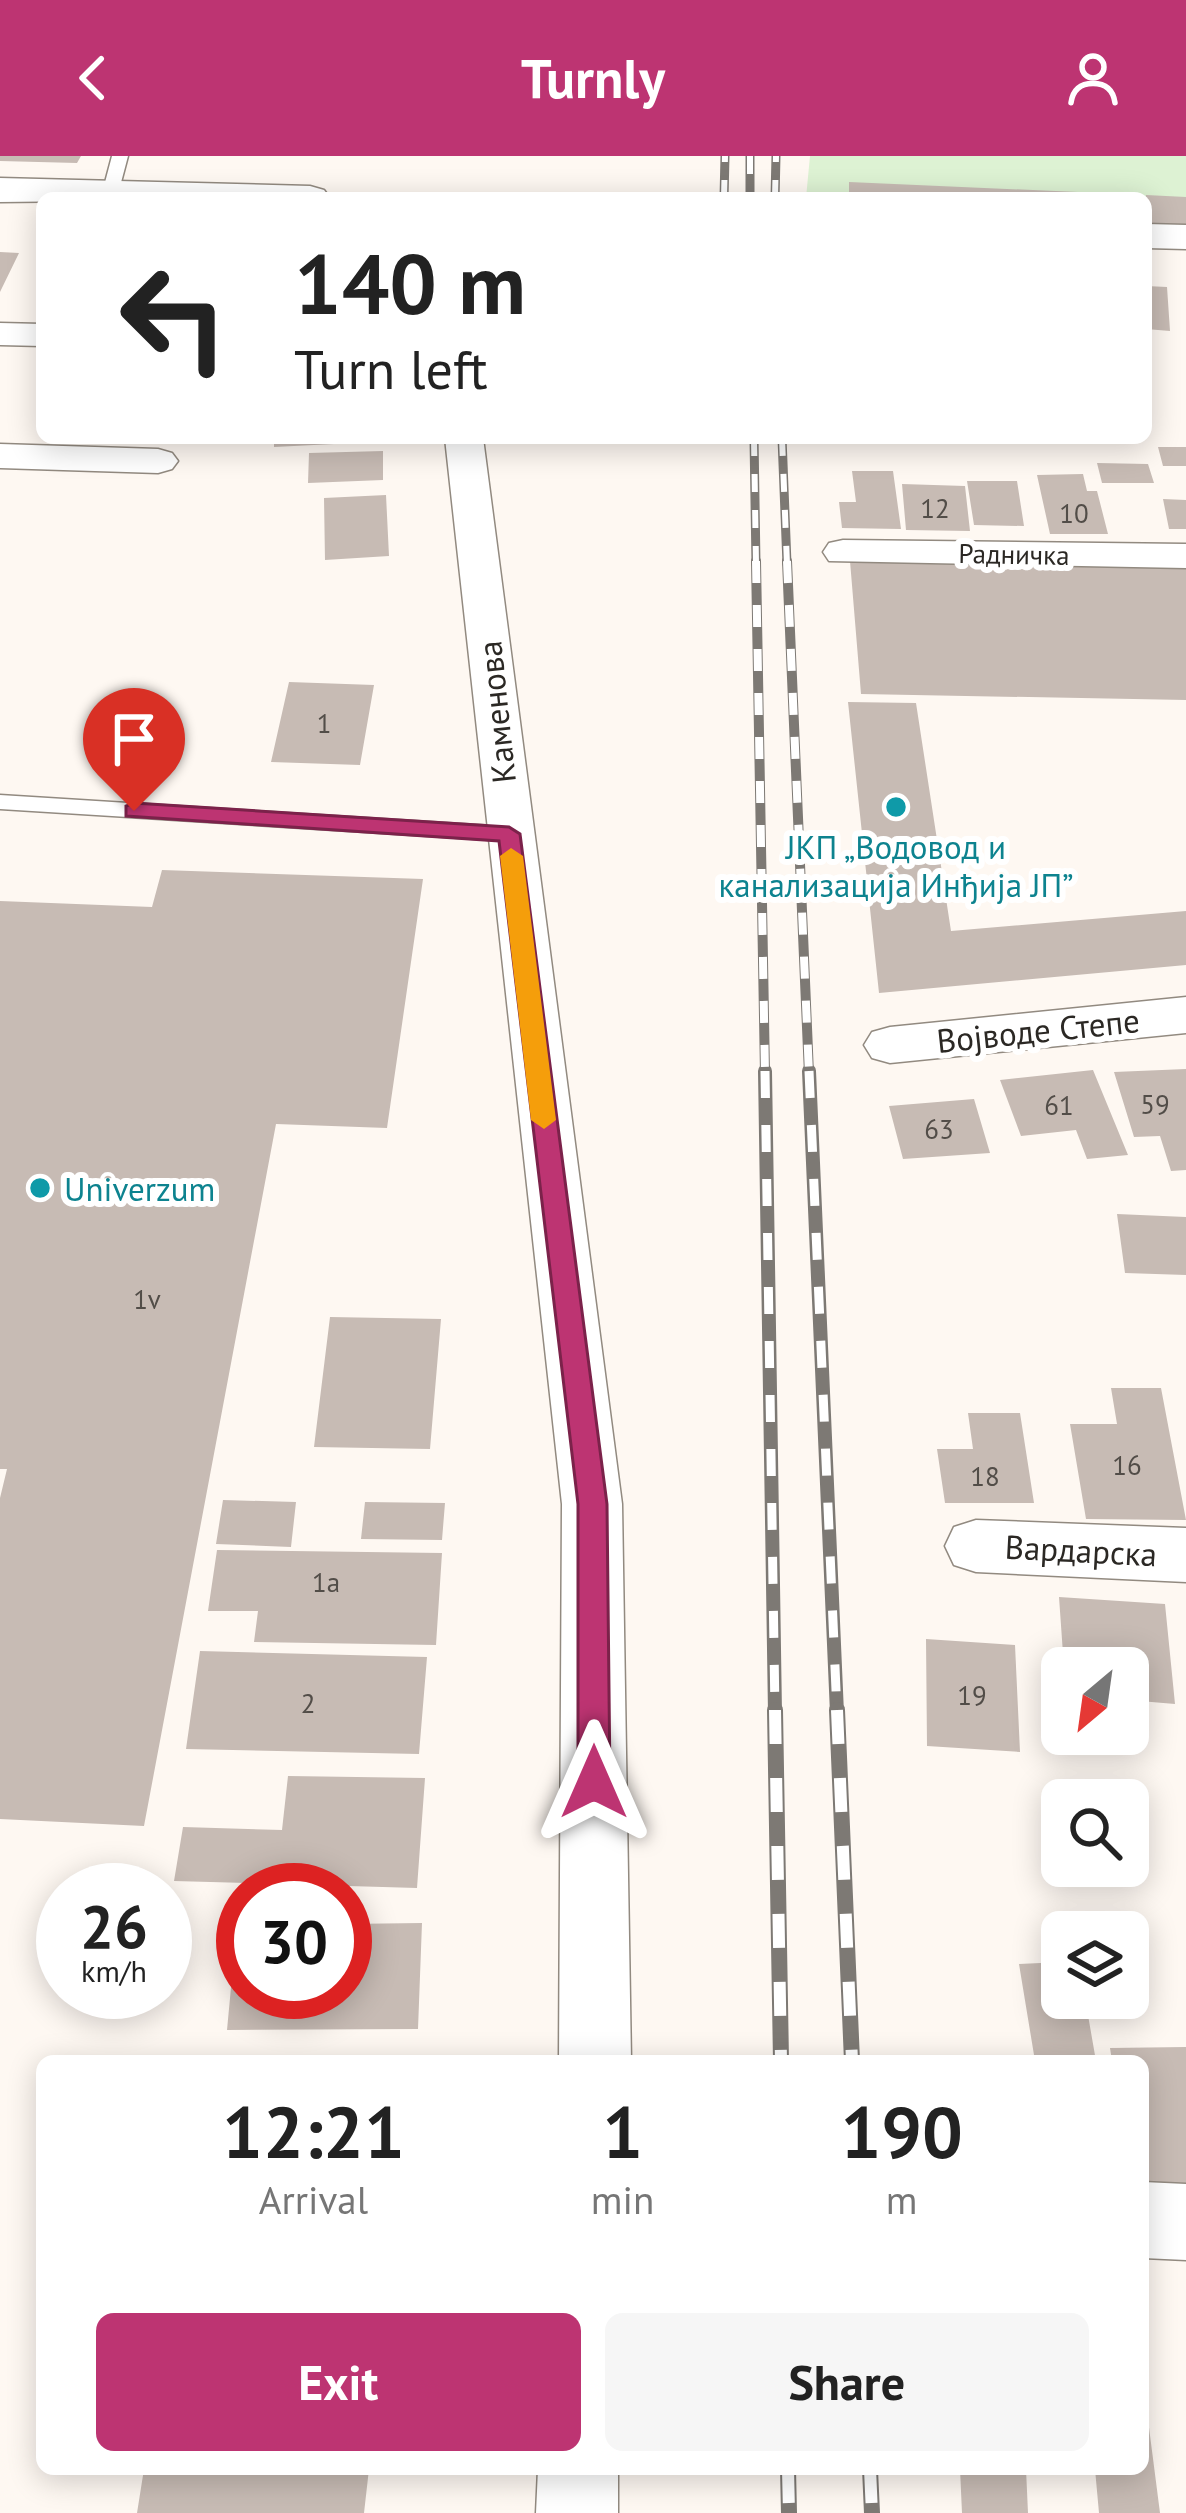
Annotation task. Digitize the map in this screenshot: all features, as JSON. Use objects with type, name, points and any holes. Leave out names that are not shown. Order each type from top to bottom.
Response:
[{"type":"main road","points":[[0,190],[116,173],[263,192]]},
{"type":"main road","points":[[1152,236],[1186,237]]},
{"type":"street","points":[[0,334],[36,335]]},
{"type":"street","name":"Каменова","points":[[465,444],[592,1504],[595,2055]]},
{"type":"street","points":[[0,456],[158,461]]},
{"type":"street","name":"Радничка","points":[[842,552],[1186,556]]},
{"type":"street","name":"Војводе Степе","points":[[890,1045],[1186,1016]]},
{"type":"street","name":"Вардарска","points":[[976,1546],[1186,1555]]},
{"type":"street","points":[[1149,2220],[1186,2222]]},
{"type":"street","points":[[577,2513],[578,2475]]},
{"type":"lane","points":[[0,802],[509,834]]},
{"type":"green space","points":[[810,156],[1186,156],[1186,229],[1152,203],[1152,192],[807,192]]},
{"type":"building","points":[[0,156],[81,156],[77,163],[0,161]]},
{"type":"building","points":[[849,182],[1078,192],[849,192]]},
{"type":"building","points":[[1152,195],[1186,197],[1186,227],[1152,226]]},
{"type":"building","points":[[0,252],[19,253],[0,292]]},
{"type":"building","points":[[1152,286],[1167,287],[1170,331],[1152,330]]},
{"type":"building","points":[[1158,447],[1186,447],[1186,466],[1163,466]]},
{"type":"building","points":[[383,451],[383,480],[308,483],[309,453]]},
{"type":"building","points":[[1097,463],[1148,464],[1154,483],[1102,483]]},
{"type":"building","points":[[852,471],[893,471],[901,529],[842,528],[839,502],[856,502]]},
{"type":"building","points":[[1083,474],[1087,491],[1097,491],[1108,534],[1050,534],[1037,475]]},
{"type":"building","points":[[967,481],[1017,481],[1024,526],[974,525]]},
{"type":"building","points":[[902,484],[965,486],[970,531],[906,530]]},
{"type":"building","points":[[386,495],[389,556],[325,560],[324,498]]},
{"type":"building","points":[[1163,499],[1186,500],[1186,529],[1169,529]]},
{"type":"building","points":[[850,561],[1186,567],[1186,700],[861,694]]},
{"type":"building","points":[[289,682],[374,685],[360,765],[271,762]]},
{"type":"building","name":"ЈКП „Водовод и канализација Инђија ЈП”","points":[[848,702],[916,703],[951,931],[1186,911],[1186,965],[879,993]]},
{"type":"building","points":[[162,870],[423,879],[387,1128],[276,1124],[144,1826],[0,1819],[0,1498],[7,1469],[0,1469],[0,901],[152,907]]},
{"type":"building","points":[[1186,1069],[1186,1170],[1171,1171],[1160,1136],[1134,1137],[1114,1072]]},
{"type":"building","points":[[1093,1070],[1128,1155],[1087,1159],[1076,1130],[1021,1136],[1000,1080]]},
{"type":"building","points":[[974,1099],[990,1153],[903,1159],[889,1106]]},
{"type":"building","points":[[1117,1214],[1186,1217],[1186,1275],[1125,1273]]},
{"type":"building","points":[[330,1317],[441,1319],[430,1449],[314,1447]]},
{"type":"building","points":[[1111,1388],[1161,1388],[1186,1520],[1086,1519],[1070,1424],[1117,1424]]},
{"type":"building","points":[[968,1413],[1020,1413],[1034,1503],[945,1503],[937,1449],[973,1449]]},
{"type":"building","points":[[223,1500],[296,1502],[291,1547],[216,1544]]},
{"type":"building","points":[[365,1502],[445,1503],[442,1540],[361,1539]]},
{"type":"building","points":[[217,1550],[442,1553],[436,1645],[254,1642],[258,1611],[208,1611]]},
{"type":"building","points":[[1059,1597],[1165,1604],[1175,1704],[1149,1702],[1149,1647],[1063,1647]]},
{"type":"building","points":[[926,1639],[1015,1645],[1020,1752],[927,1746]]},
{"type":"building","points":[[200,1651],[427,1657],[419,1754],[186,1749]]},
{"type":"building","points":[[288,1776],[425,1778],[417,1888],[372,1887],[372,1863],[216,1863],[216,1882],[192,1882],[192,1863],[177,1863],[183,1827],[282,1830]]},
{"type":"building","points":[[422,1923],[418,2029],[227,2030],[228,2019],[372,2019],[372,1924]]},
{"type":"building","points":[[1041,1963],[1041,2019],[1089,2019],[1095,2055],[1034,2055],[1019,1964]]},
{"type":"building","points":[[1186,2047],[1186,2194],[1149,2195],[1149,2055],[1111,2055],[1110,2048]]},
{"type":"building","points":[[1149,2428],[1160,2513],[1099,2513],[1096,2475],[1149,2475]]},
{"type":"building","points":[[143,2475],[368,2475],[364,2513],[137,2513]]},
{"type":"building","points":[[960,2475],[1026,2475],[1028,2513],[962,2513]]},
{"type":"railway","points":[[724,192],[725,156]]},
{"type":"railway","points":[[750,156],[750,192]]},
{"type":"railway","points":[[775,192],[776,156]]},
{"type":"railway","points":[[754,444],[756,564]]},
{"type":"railway","points":[[782,444],[787,564]]},
{"type":"railway","points":[[756,561],[765,1074]]},
{"type":"railway","points":[[787,561],[809,1074]]},
{"type":"railway","points":[[765,1071],[775,1713]]},
{"type":"railway","points":[[809,1071],[837,1713]]},
{"type":"railway","points":[[775,1710],[781,2055]]},
{"type":"railway","points":[[837,1710],[852,2055]]},
{"type":"railway","points":[[788,2475],[789,2513]]},
{"type":"railway","points":[[870,2475],[872,2513]]},
{"type":"slow traffic","points":[[511,856],[544,1120]]},
{"type":"place","name":"ЈКП „Водовод и канализација Инђија ЈП”","points":[[896,807]]},
{"type":"place","name":"Univerzum","points":[[40,1188]]},
{"type":"route","points":[[134,811],[509,834],[592,1504],[594,1782]]}]
